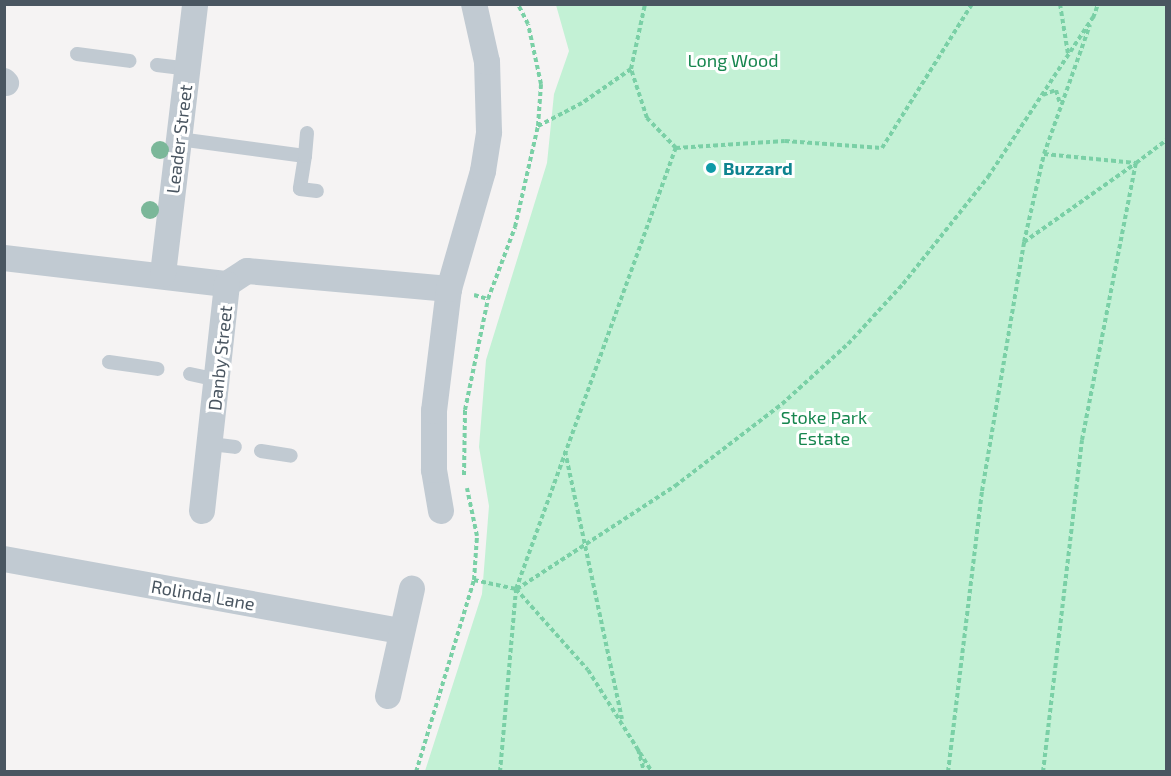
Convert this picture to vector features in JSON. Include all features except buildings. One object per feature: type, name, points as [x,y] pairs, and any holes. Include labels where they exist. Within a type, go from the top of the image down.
[{"type":"street","name":"Leader Street","points":[[163,274],[195,4]]},
{"type":"street","points":[[441,511],[434,470],[434,411],[449,289],[483,171],[489,132],[487,62],[474,4]]},
{"type":"street","name":"Danby Street","points":[[5,260],[163,274],[227,284],[218,380],[223,446],[202,511]]},
{"type":"street","points":[[227,284],[247,271],[449,289]]},
{"type":"street","name":"Rolinda Lane","points":[[4,559],[402,631]]},
{"type":"street","points":[[388,696],[412,589]]},
{"type":"lane","points":[[77,54],[130,61]]},
{"type":"lane","points":[[157,65],[188,69]]},
{"type":"lane","points":[[307,133],[300,189],[317,191]]},
{"type":"lane","points":[[179,139],[304,156]]},
{"type":"lane","points":[[109,362],[158,369]]},
{"type":"lane","points":[[190,374],[218,380]]},
{"type":"lane","points":[[261,451],[291,456]]},
{"type":"path","points":[[417,771],[474,580],[477,536],[464,475],[465,410],[488,298],[515,227],[538,126],[541,84],[528,24],[518,4]]},
{"type":"path","points":[[645,4],[631,69],[647,118],[676,148],[785,141],[882,148],[972,4]]},
{"type":"path","points":[[1060,4],[1068,55]]},
{"type":"path","points":[[948,771],[982,491],[1024,242],[1044,154],[1098,4]]},
{"type":"path","points":[[516,589],[684,479],[782,404],[848,344],[903,284],[988,177],[1093,16]]},
{"type":"path","points":[[538,126],[582,103],[631,69]]},
{"type":"path","points":[[1042,95],[1056,90],[1061,106]]},
{"type":"path","points":[[1024,242],[1167,140]]},
{"type":"path","points":[[500,771],[516,589],[676,148]]},
{"type":"path","points":[[1044,154],[1136,163]]},
{"type":"path","points":[[1043,771],[1082,440],[1136,163]]},
{"type":"path","points":[[565,451],[622,719]]},
{"type":"path","points":[[474,580],[516,589],[588,670],[622,719],[652,771]]},
{"type":"path","points":[[636,744],[644,771]]},
{"type":"green space","name":"Stoke Park Estate","points":[[556,5],[1166,5],[1166,771],[425,771],[482,594],[489,506],[479,447],[486,360],[547,163],[554,94],[569,51]]},
{"type":"place","name":"Buzzard","points":[[711,168]]},
{"type":"park label","name":"Long Wood","points":[[733,60]]}]
